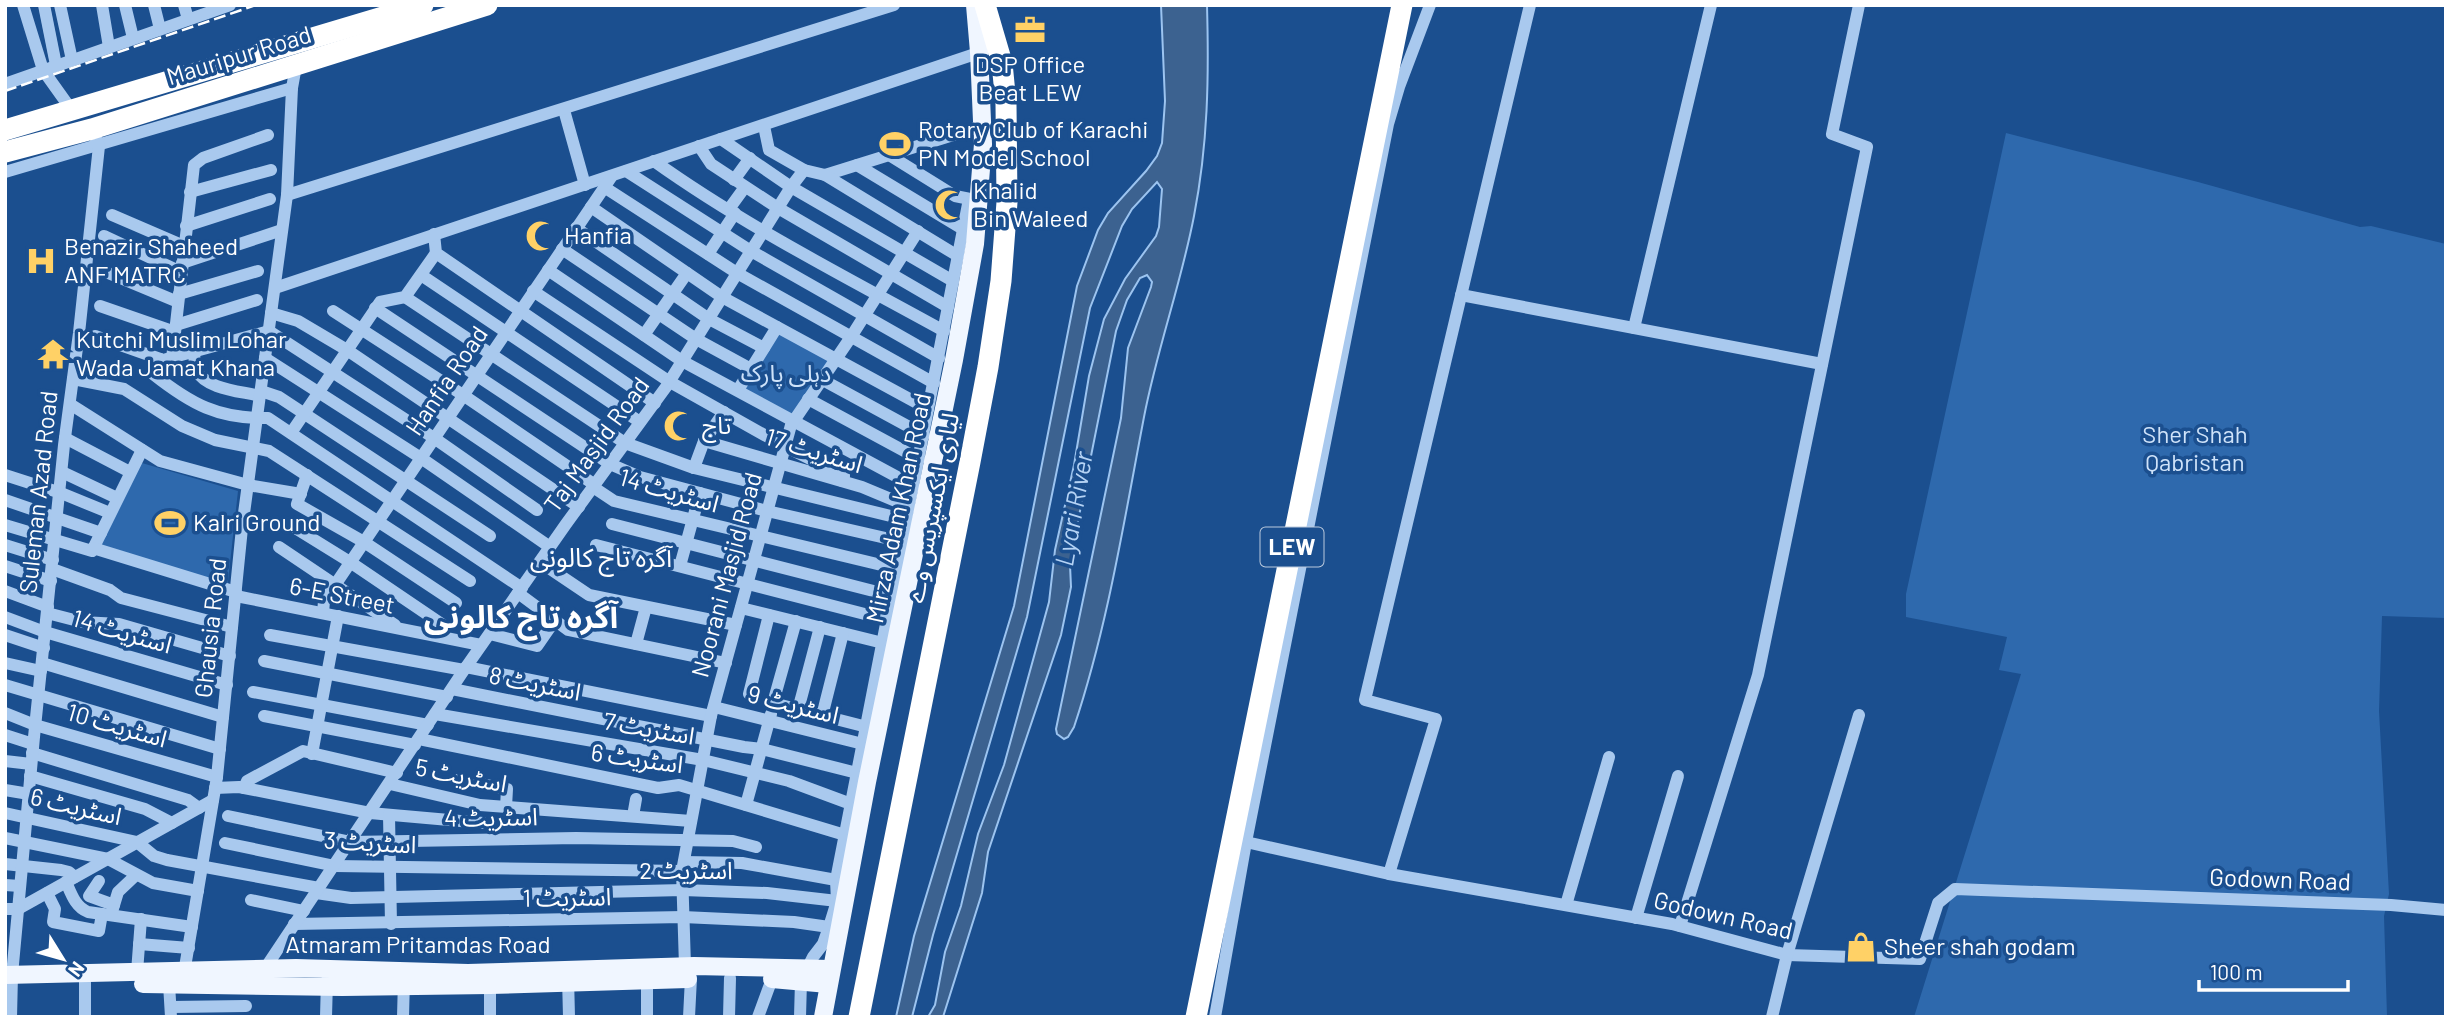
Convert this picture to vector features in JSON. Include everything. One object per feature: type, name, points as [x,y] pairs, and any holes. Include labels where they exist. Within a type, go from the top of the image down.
[{"type":"highway","name":"Mauripur Road","points":[[5,130],[73,112],[423,5]]},
{"type":"highway","name":"Mauripur Road","points":[[5,152],[96,138],[296,66],[487,5]]},
{"type":"highway","name":"لیاری ایکسپریس وے","points":[[859,1017],[970,462],[997,309],[1006,228],[1008,177],[1004,84],[988,49],[985,5]]},
{"type":"highway","name":"LEW","points":[[1196,1017],[1402,5]]},
{"type":"highway","name":"LEW","points":[[1389,78],[1415,5]]},
{"type":"main road","name":"Mirza Adam Khan Road","points":[[823,1017],[834,928],[842,901],[954,360],[975,244],[974,200],[988,49],[975,5]]},
{"type":"main road","name":"Atmaram Pritamdas Road","points":[[85,979],[137,972],[179,979]]},
{"type":"main road","name":"Atmaram Pritamdas Road","points":[[688,972],[730,978],[772,979],[804,975]]},
{"type":"main road","name":"Atmaram Pritamdas Road","points":[[9,981],[253,977],[491,979],[688,972],[830,977]]},
{"type":"street","points":[[23,5],[49,68],[73,112]]},
{"type":"street","points":[[44,5],[49,68]]},
{"type":"street","points":[[60,5],[72,60]]},
{"type":"street","points":[[102,5],[109,47]]},
{"type":"street","points":[[125,5],[133,38]]},
{"type":"street","points":[[155,5],[160,29]]},
{"type":"street","points":[[184,5],[188,19]]},
{"type":"street","points":[[5,83],[230,5]]},
{"type":"street","points":[[287,195],[894,5]]},
{"type":"street","points":[[1215,1017],[1246,842],[1388,124],[1430,5]]},
{"type":"street","points":[[1389,874],[1436,719],[1365,700],[1530,5]]},
{"type":"street","points":[[1634,328],[1712,5]]},
{"type":"street","points":[[1680,926],[1758,676],[1867,146],[1832,134],[1859,5]]},
{"type":"street","points":[[275,288],[988,49]]},
{"type":"street","name":"Ghausia Road","points":[[171,1012],[189,948],[215,788],[248,485],[287,195],[292,88],[296,66]]},
{"type":"street","points":[[5,172],[96,138],[292,88]]},
{"type":"street","points":[[564,110],[585,185]]},
{"type":"street","points":[[764,126],[769,150],[804,170],[825,176],[958,256]]},
{"type":"street","points":[[825,176],[982,126]]},
{"type":"street","points":[[268,135],[196,162],[190,192],[175,328],[166,359],[153,374],[181,397],[198,406],[268,418],[392,500],[520,590],[568,630],[726,663]]},
{"type":"street","name":"Suleman Azad Road","points":[[11,1017],[9,981],[12,909],[20,886],[96,138]]},
{"type":"street","points":[[721,139],[791,187],[953,281]]},
{"type":"street","points":[[699,146],[710,164],[778,208],[948,307]]},
{"type":"street","points":[[842,901],[836,880],[963,229],[974,200],[955,196],[889,155]]},
{"type":"street","points":[[708,254],[732,211],[750,158]]},
{"type":"street","points":[[654,161],[764,230],[944,331]]},
{"type":"street","points":[[857,165],[963,229]]},
{"type":"street","points":[[190,192],[271,170]]},
{"type":"street","name":"Taj Masjid Road","points":[[253,977],[304,911],[465,668],[670,382],[804,170]]},
{"type":"street","points":[[626,171],[751,251],[939,358]]},
{"type":"street","name":"Hanfia Road","points":[[323,613],[324,601],[335,584],[612,176]]},
{"type":"street","points":[[604,187],[737,273],[934,383]]},
{"type":"street","points":[[187,226],[270,199]]},
{"type":"street","points":[[591,207],[722,297],[928,410]]},
{"type":"street","points":[[112,215],[184,246]]},
{"type":"street","points":[[576,228],[709,319],[764,348]]},
{"type":"street","points":[[104,236],[182,268],[282,230]]},
{"type":"street","name":"Noorani Masjid Road","points":[[689,1017],[683,867],[712,711],[749,584],[784,446],[794,419],[918,231]]},
{"type":"street","points":[[291,433],[375,308],[380,302],[405,296],[421,275],[436,253],[434,234]]},
{"type":"street","points":[[562,249],[696,339],[751,369]]},
{"type":"street","points":[[436,253],[654,403]]},
{"type":"street","points":[[101,270],[179,298],[258,271]]},
{"type":"street","points":[[548,270],[682,361],[914,486]]},
{"type":"street","points":[[644,335],[687,273]]},
{"type":"street","points":[[421,275],[640,422]]},
{"type":"street","points":[[533,291],[670,382],[784,446],[844,476],[842,481]]},
{"type":"street","points":[[1461,295],[1822,364]]},
{"type":"street","points":[[405,296],[625,443],[694,468],[907,520]]},
{"type":"street","points":[[100,306],[175,328],[257,300]]},
{"type":"street","points":[[375,308],[610,464],[640,477],[766,511],[903,542]]},
{"type":"street","name":"اسٹریٹ 14","points":[[333,311],[463,395],[614,501],[898,569]]},
{"type":"street","points":[[271,313],[298,321],[347,350],[579,507]]},
{"type":"street","points":[[738,390],[777,327]]},
{"type":"street","points":[[95,336],[166,359],[269,331],[434,438],[537,510]]},
{"type":"street","points":[[194,353],[196,370],[208,382],[223,388],[279,397],[490,536]]},
{"type":"street","points":[[265,358],[421,458],[550,547]]},
{"type":"street","points":[[73,379],[124,389],[182,426],[215,440],[269,451],[470,581]]},
{"type":"street","points":[[821,379],[924,435]]},
{"type":"street","points":[[808,399],[919,459]]},
{"type":"street","points":[[69,404],[159,461],[248,485],[301,494]]},
{"type":"street","points":[[694,468],[704,441],[724,412]]},
{"type":"street","points":[[65,438],[130,472]]},
{"type":"street","name":"اسٹریٹ 17","points":[[704,441],[842,481],[910,506]]},
{"type":"street","points":[[93,548],[142,450]]},
{"type":"street","points":[[62,472],[117,498]]},
{"type":"street","points":[[307,475],[298,504],[363,542],[456,603]]},
{"type":"street","points":[[6,477],[61,493],[110,513]]},
{"type":"street","points":[[680,566],[700,493]]},
{"type":"street","points":[[5,500],[101,533]]},
{"type":"street","points":[[287,523],[443,625],[442,637]]},
{"type":"street","points":[[612,524],[893,596]]},
{"type":"street","name":"6-E Street","points":[[5,525],[92,551],[93,548],[236,594],[481,645]]},
{"type":"street","points":[[5,545],[52,570],[110,590],[121,598],[232,627]]},
{"type":"street","points":[[596,545],[888,620]]},
{"type":"street","points":[[279,547],[402,629]]},
{"type":"street","points":[[540,562],[589,595],[736,625]]},
{"type":"street","points":[[5,566],[52,570]]},
{"type":"street","points":[[5,592],[82,622],[120,624],[230,656]]},
{"type":"street","points":[[636,644],[646,607]]},
{"type":"street","points":[[741,608],[883,643]]},
{"type":"street","points":[[749,694],[769,615]]},
{"type":"street","points":[[244,788],[247,781],[303,751],[312,754],[338,616]]},
{"type":"street","name":"اسٹریٹ 14","points":[[5,617],[45,632],[227,685]]},
{"type":"street","points":[[490,634],[537,646],[555,620]]},
{"type":"street","points":[[746,804],[796,621]]},
{"type":"street","points":[[798,709],[820,628]]},
{"type":"street","points":[[822,716],[843,633]]},
{"type":"street","points":[[5,635],[44,648]]},
{"type":"street","name":"اسٹریٹ 9","points":[[270,635],[769,721],[863,744]]},
{"type":"street","name":"اسٹریٹ 8","points":[[264,661],[707,738],[857,773]]},
{"type":"street","points":[[5,663],[41,667],[223,717]]},
{"type":"street","points":[[5,685],[220,749]]},
{"type":"street","name":"اسٹریٹ 7","points":[[253,692],[703,760],[789,781],[851,804]]},
{"type":"street","points":[[773,703],[867,727]]},
{"type":"street","name":"اسٹریٹ 10","points":[[5,713],[215,788]]},
{"type":"street","points":[[1772,1017],[1787,955],[1859,715]]},
{"type":"street","name":"اسٹریٹ 6","points":[[264,716],[658,788],[679,785],[845,835]]},
{"type":"street","points":[[5,735],[32,759],[172,823]]},
{"type":"street","name":"اسٹریٹ 5","points":[[312,754],[480,806],[691,821]]},
{"type":"street","points":[[1566,905],[1609,757]]},
{"type":"street","points":[[5,761],[32,759],[188,800],[199,808]]},
{"type":"street","points":[[1636,918],[1678,776]]},
{"type":"street","points":[[458,780],[507,789],[506,807]]},
{"type":"street","points":[[12,909],[47,893],[199,808],[215,788],[244,788],[370,813],[483,823]]},
{"type":"street","points":[[5,789],[29,794]]},
{"type":"street","points":[[633,816],[636,799]]},
{"type":"street","name":"اسٹریٹ 6","points":[[5,813],[137,842],[154,856],[202,866]]},
{"type":"street","points":[[389,815],[391,924]]},
{"type":"street","name":"اسٹریٹ 4","points":[[228,816],[352,842],[576,838],[733,841],[756,846]]},
{"type":"street","points":[[5,838],[108,859],[153,883],[198,891]]},
{"type":"street","name":"Godown Road","points":[[1246,842],[1389,874],[1680,926],[1787,955],[1920,959],[1938,903],[1955,889],[2391,905],[2446,910]]},
{"type":"street","name":"اسٹریٹ 3","points":[[225,843],[335,866],[683,867],[742,863],[836,880]]},
{"type":"street","points":[[5,864],[69,872],[74,900],[83,910],[111,906]]},
{"type":"street","name":"اسٹریٹ 2","points":[[202,866],[351,898],[683,890],[767,893],[842,901]]},
{"type":"street","points":[[93,867],[111,906]]},
{"type":"street","points":[[47,893],[55,909],[53,922],[99,931],[111,906],[136,875]]},
{"type":"street","points":[[99,881],[89,896],[141,919],[192,927]]},
{"type":"street","points":[[5,885],[20,886]]},
{"type":"street","points":[[251,900],[304,911]]},
{"type":"street","name":"اسٹریٹ 1","points":[[294,924],[683,917],[794,922],[834,928]]},
{"type":"street","points":[[137,972],[141,919]]},
{"type":"street","points":[[800,1017],[804,975],[834,928]]},
{"type":"street","points":[[139,944],[189,948]]},
{"type":"street","points":[[647,975],[647,1017]]},
{"type":"street","points":[[568,976],[569,1017]]},
{"type":"street","points":[[171,1012],[246,1011],[253,977]]},
{"type":"street","points":[[326,1017],[327,978]]},
{"type":"street","points":[[729,1017],[730,978]]},
{"type":"street","points":[[85,979],[85,1017]]},
{"type":"street","points":[[403,1017],[404,979]]},
{"type":"street","points":[[490,1017],[491,979]]},
{"type":"street","points":[[758,1017],[772,979]]},
{"type":"green space","name":"Sher Shah Qabristan","points":[[2006,133],[2360,227],[2371,226],[2446,244],[2446,618],[2382,616],[2379,711],[2389,894],[2384,916],[2387,1017],[1914,1017],[2021,674],[1999,670],[2007,637],[1906,617],[1906,594]]},
{"type":"green space","name":"دہلی پارک","points":[[777,327],[835,359],[794,419],[738,389]]},
{"type":"green space","name":"Kalri Ground","points":[[135,461],[238,491],[227,590],[93,548]]},
{"type":"water","name":"Lyari River","points":[[1161,5],[1207,5],[1205,137],[1189,241],[1149,392],[1114,573],[1086,689],[1074,727],[1064,739],[1057,734],[1056,729],[1121,418],[1128,348],[1151,287],[1152,282],[1147,275],[1140,278],[1127,300],[1116,331],[1077,526],[1070,565],[1071,587],[1061,635],[988,852],[982,893],[943,1017],[928,1017],[935,1005],[945,952],[961,906],[978,834],[1004,765],[1049,602],[1055,550],[1074,465],[1089,376],[1104,319],[1125,279],[1156,236],[1162,189],[1157,182],[1132,209],[1122,226],[1090,308],[1027,617],[933,935],[912,1017],[896,1017],[914,936],[1014,606],[1077,286],[1098,230],[1108,213],[1146,171],[1157,156],[1162,143],[1165,101]]},
{"type":"railway","points":[[5,91],[256,5]]},
{"type":"place","name":"DSP Office Beat LEW","points":[[1030,30]]},
{"type":"place","name":"Rotary Club of Karachi PN Model School","points":[[895,144]]},
{"type":"place","name":"Khalid Bin Waleed","points":[[950,205]]},
{"type":"place","name":"Hanfia","points":[[541,236]]},
{"type":"place","name":"Benazir Shaheed ANF MATRC","points":[[41,261]]},
{"type":"place","name":"Kutchi Muslim Lohar Wada Jamat Khana","points":[[53,354]]},
{"type":"place","name":"تاج","points":[[679,426]]},
{"type":"place","name":"Kalri Ground","points":[[170,523]]},
{"type":"place","name":"Sheer shah godam","points":[[1861,947]]},
{"type":"district","name":"آگرہ تاج کالونی","points":[[601,558]]},
{"type":"district","name":"آگرہ تاج کالونی","points":[[521,617]]}]
